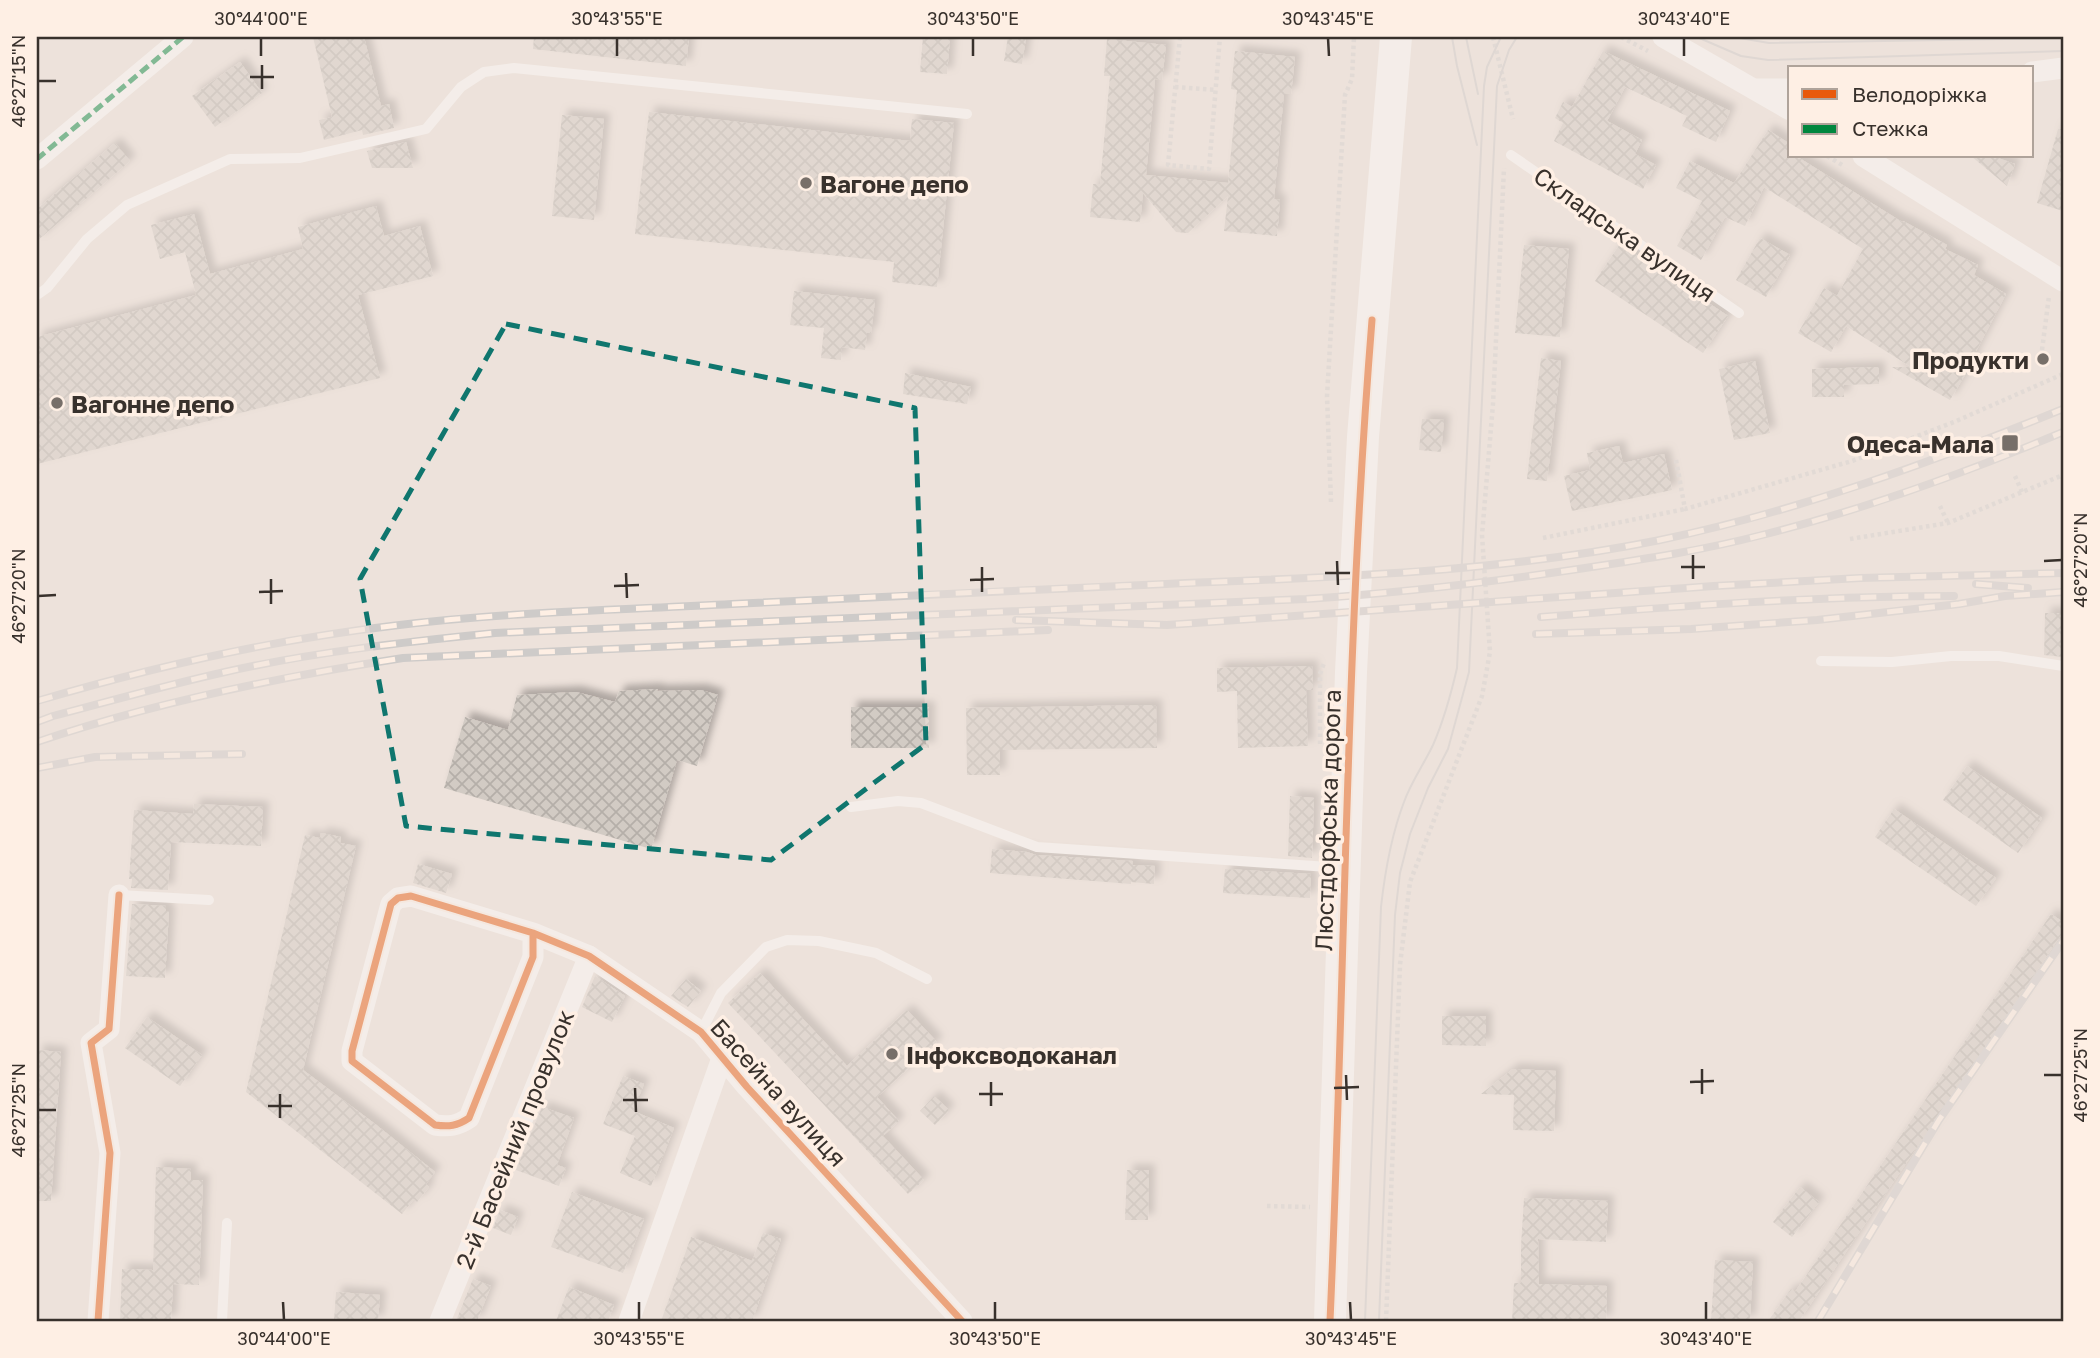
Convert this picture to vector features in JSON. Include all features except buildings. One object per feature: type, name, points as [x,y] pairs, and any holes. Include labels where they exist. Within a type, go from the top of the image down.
[{"type":"main road","name":"Люстдорфська дорога","points":[[1331,1321],[1351,672],[1363,437],[1396,37]]},
{"type":"street","points":[[37,159],[183,37]]},
{"type":"street","points":[[1663,37],[1788,109]]},
{"type":"street","points":[[2034,72],[2063,68]]},
{"type":"street","points":[[1757,89],[1788,89]]},
{"type":"street","points":[[1866,158],[2056,288]]},
{"type":"street","points":[[98,1321],[110,1153],[91,1043],[109,1029],[119,895]]},
{"type":"street","name":"Басейна вулиця","points":[[533,933],[533,957],[469,1118],[458,1125],[435,1125],[352,1061],[352,1051],[391,904],[398,898],[411,896],[533,933],[589,957],[701,1032],[962,1321]]},
{"type":"street","name":"2-й Басейний провулок","points":[[440,1321],[589,957]]},
{"type":"street","points":[[629,1321],[722,1058]]},
{"type":"lane","points":[[37,296],[47,288],[87,239],[127,205],[230,159],[300,158],[426,129],[461,87],[484,72],[514,68],[967,114]]},
{"type":"lane","name":"Складська вулиця","points":[[1511,155],[1739,313]]},
{"type":"lane","points":[[1821,661],[1892,662],[1951,656],[1999,656],[2063,666]]},
{"type":"lane","points":[[851,807],[898,801],[921,803],[1037,847],[1345,869]]},
{"type":"lane","points":[[119,895],[209,900]]},
{"type":"lane","points":[[701,1032],[722,993],[766,947],[787,940],[819,941],[877,953],[927,979]]},
{"type":"lane","points":[[222,1321],[227,1223]]},
{"type":"path","points":[[1180,37],[1168,165],[1209,169],[1220,37]]},
{"type":"path","points":[[1332,505],[1327,396],[1345,95],[1352,79],[1354,37]]},
{"type":"path","points":[[1493,37],[1513,119]]},
{"type":"path","points":[[1175,87],[1216,90]]},
{"type":"path","points":[[1386,1321],[1400,965],[1410,882],[1482,696],[1490,652],[1482,535],[1493,404],[1504,167],[1511,155]]},
{"type":"path","points":[[2042,351],[2056,288]]},
{"type":"path","points":[[1543,538],[1685,509],[1852,460],[1954,422],[2063,374]]},
{"type":"path","points":[[1676,460],[1685,509]]},
{"type":"path","points":[[1850,539],[1948,523],[2063,475]]},
{"type":"path","points":[[2015,476],[2022,492]]},
{"type":"path","points":[[1940,506],[1948,523]]},
{"type":"path","points":[[1267,1206],[1303,1206]]},
{"type":"highlighted area","points":[[506,324],[915,408],[926,744],[771,860],[406,826],[360,579]]},
{"type":"tram line","points":[[1452,37],[1477,145]]},
{"type":"tram line","points":[[1466,37],[1478,94]]},
{"type":"tram line","points":[[1365,1321],[1381,907],[1389,854],[1399,815],[1410,787],[1437,736],[1457,668],[1484,86],[1487,67],[1501,37]]},
{"type":"tram line","points":[[1379,1321],[1395,915],[1400,873],[1410,834],[1428,788],[1448,749],[1469,672],[1497,86],[1509,50],[1517,37]]},
{"type":"tram line","points":[[1697,37],[1741,56],[1768,60],[2063,51]]},
{"type":"tram line","points":[[1734,37],[1769,43],[2063,38]]},
{"type":"railway","points":[[37,701],[168,666],[257,647],[433,621],[561,612],[1352,576],[1537,560],[1660,540],[1763,515],[1915,466],[2063,409]]},
{"type":"railway","points":[[37,722],[160,688],[258,665],[359,648],[495,633],[1306,599],[1411,590],[1550,573],[1696,550],[1801,525],[1915,489],[2063,432]]},
{"type":"railway","points":[[1016,620],[1167,625],[1714,586],[1860,578],[2063,573]]},
{"type":"railway","points":[[1976,584],[2028,588]]},
{"type":"railway","points":[[1536,634],[1691,629],[1817,620],[1959,604],[2005,596],[2063,592]]},
{"type":"railway","points":[[1541,617],[1799,600],[1954,596]]},
{"type":"railway","points":[[37,742],[218,692],[403,658],[1048,630]]},
{"type":"railway","points":[[37,768],[95,757],[242,754]]},
{"type":"railway","points":[[1818,1321],[1939,1120],[2063,941]]},
{"type":"marked path","points":[[37,159],[183,37]]},
{"type":"cycle path","points":[[1330,1321],[1356,570],[1372,320]]},
{"type":"cycle path","points":[[98,1321],[110,1153],[91,1043],[109,1029],[119,895]]},
{"type":"cycle path","points":[[533,933],[533,957],[469,1118],[453,1125],[435,1125],[352,1061],[352,1051],[391,904],[398,898],[411,896],[533,933],[589,956],[701,1032],[747,1087],[962,1321]]},
{"type":"place","name":"Вагоне депо","points":[[806,183]]},
{"type":"place","name":"Продукти","points":[[2043,359]]},
{"type":"place","name":"Вагонне депо","points":[[57,403]]},
{"type":"place","name":"Одеса-Мала","points":[[2010,443]]},
{"type":"place","name":"Інфоксводоканал","points":[[892,1054]]}]
